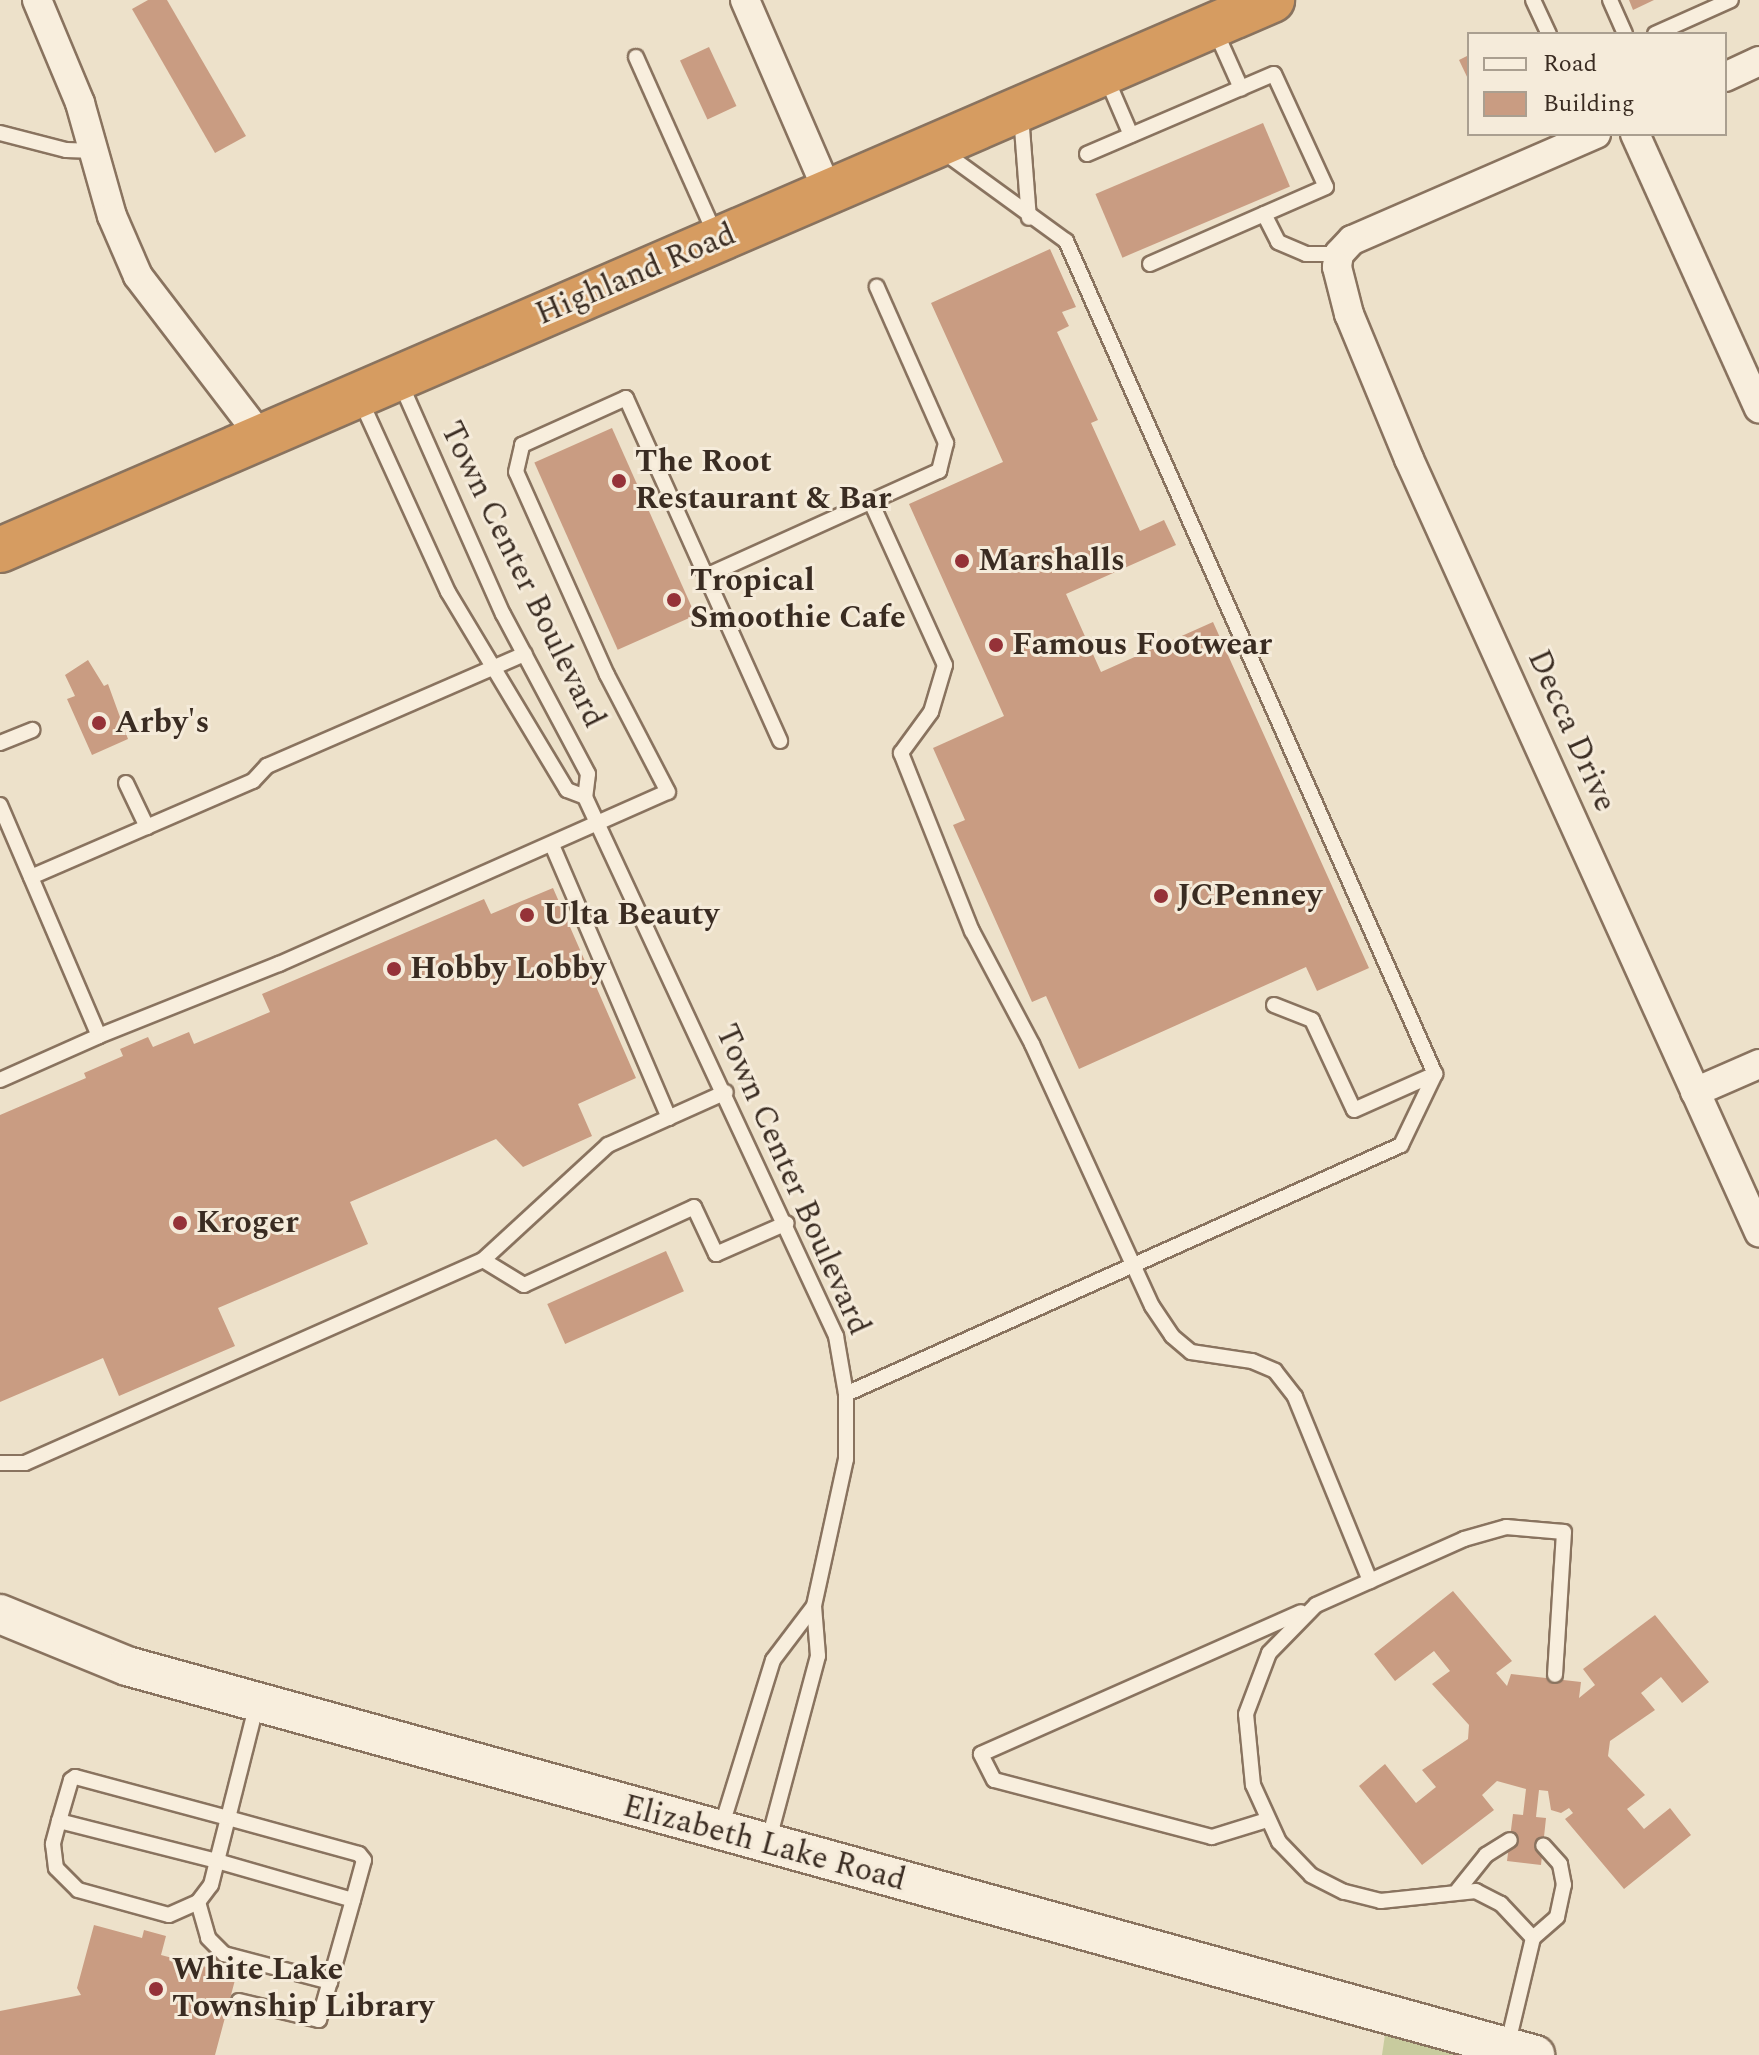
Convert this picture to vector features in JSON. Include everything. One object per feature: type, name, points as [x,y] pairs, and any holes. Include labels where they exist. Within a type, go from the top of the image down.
[{"type":"highway","name":"Highland Road","points":[[0,550],[1272,0]]},
{"type":"street","points":[[37,0],[96,151],[112,216],[138,276],[261,437]]},
{"type":"street","points":[[745,0],[828,192]]},
{"type":"street","points":[[1727,76],[1759,61]]},
{"type":"street","points":[[1339,254],[1352,240],[1591,136]]},
{"type":"street","points":[[1636,136],[1759,408]]},
{"type":"street","name":"Decca Drive","points":[[1339,254],[1337,267],[1349,314],[1403,444],[1759,1232]]},
{"type":"street","points":[[1695,1092],[1759,1064]]},
{"type":"street","name":"Elizabeth Lake Road","points":[[0,1614],[77,1649],[257,1703],[1521,2051]]},
{"type":"lane","points":[[1533,0],[1548,32]]},
{"type":"lane","points":[[1610,0],[1624,32]]},
{"type":"lane","points":[[1659,32],[1731,0]]},
{"type":"lane","points":[[1213,26],[1241,88]]},
{"type":"lane","points":[[636,57],[718,240]]},
{"type":"lane","points":[[1105,73],[1131,135]]},
{"type":"lane","points":[[1087,154],[1274,74],[1326,187],[1150,264]]},
{"type":"lane","points":[[1021,109],[1029,218]]},
{"type":"lane","points":[[0,133],[66,150],[96,151]]},
{"type":"lane","points":[[846,1394],[1401,1145],[1435,1074],[1066,241],[1052,226],[1029,218],[935,146]]},
{"type":"lane","points":[[1264,214],[1278,242],[1306,254],[1339,254]]},
{"type":"lane","points":[[706,576],[939,471],[946,443],[877,287]]},
{"type":"lane","name":"Town Center Boulevard","points":[[398,378],[525,654],[588,774],[585,797],[726,1092],[836,1336],[846,1394],[846,1459],[814,1606],[818,1656],[767,1845]]},
{"type":"lane","name":"Town Center Boulevard","points":[[358,395],[448,592],[567,790],[585,797]]},
{"type":"lane","points":[[0,1080],[552,845],[668,792],[607,675],[516,472],[522,445],[626,398],[780,741]]},
{"type":"lane","points":[[871,502],[945,665],[931,712],[901,753],[906,773],[972,931],[1032,1044],[1152,1306],[1191,1352],[1252,1361],[1275,1371],[1295,1397],[1370,1581]]},
{"type":"lane","points":[[31,877],[253,781],[267,766],[525,654]]},
{"type":"lane","points":[[0,743],[33,730]]},
{"type":"lane","points":[[126,783],[147,827]]},
{"type":"lane","points":[[0,805],[99,1036]]},
{"type":"lane","points":[[552,845],[669,1118]]},
{"type":"lane","points":[[1274,1005],[1312,1020],[1354,1110],[1435,1074]]},
{"type":"lane","points":[[0,1463],[25,1463],[483,1260],[608,1145],[726,1092]]},
{"type":"lane","points":[[483,1260],[524,1285],[694,1207],[716,1254],[787,1223]]},
{"type":"lane","points":[[1267,1820],[1212,1837],[994,1780],[981,1754],[1488,1531],[1525,1526],[1564,1532],[1555,1675]]},
{"type":"lane","points":[[1316,1605],[1269,1653],[1249,1702],[1248,1763],[1267,1820],[1294,1860],[1344,1892],[1394,1901],[1458,1890],[1491,1897],[1533,1938]]},
{"type":"lane","name":"Town Center Boulevard","points":[[720,1832],[773,1660],[814,1606]]},
{"type":"lane","points":[[239,2001],[319,2020],[364,1860],[359,1854],[228,1818],[75,1777],[59,1821],[53,1857],[69,1885],[169,1915],[198,1902],[211,1885],[228,1818],[257,1703]]},
{"type":"lane","points":[[59,1821],[353,1900]]},
{"type":"lane","points":[[1458,1890],[1491,1850],[1510,1840]]},
{"type":"lane","points":[[1521,2051],[1533,1938],[1557,1917],[1564,1885],[1560,1864],[1543,1845]]},
{"type":"lane","points":[[198,1902],[208,1938],[224,1954],[330,1982]]},
{"type":"green space","points":[[1386,2028],[1488,2055],[1382,2055]]},
{"type":"building","points":[[148,0],[167,0],[246,136],[215,153],[132,9]]},
{"type":"building","points":[[1629,0],[1654,0],[1633,10]]},
{"type":"building","points":[[709,47],[736,106],[707,119],[680,61]]},
{"type":"building","points":[[1467,56],[1467,77],[1459,60]]},
{"type":"building","points":[[1263,123],[1290,187],[1122,258],[1095,194]]},
{"type":"building","name":"JCPenney","points":[[1050,249],[1076,307],[1062,312],[1069,326],[1057,332],[1098,420],[1091,423],[1140,531],[1164,520],[1176,545],[1066,594],[1101,672],[1213,622],[1369,968],[1317,991],[1306,967],[1079,1069],[1046,996],[1032,1002],[953,825],[965,820],[933,748],[1004,716],[909,504],[1003,462],[931,303]]},
{"type":"building","points":[[612,428],[695,615],[618,650],[534,463]]},
{"type":"building","name":"Arby's","points":[[88,660],[104,686],[108,684],[128,739],[92,755],[67,699],[75,696],[65,675]]},
{"type":"building","points":[[553,888],[636,1078],[578,1104],[592,1136],[523,1167],[496,1139],[350,1202],[368,1244],[218,1308],[235,1346],[119,1396],[103,1358],[0,1402],[0,1115],[86,1078],[84,1073],[123,1056],[120,1049],[148,1037],[153,1047],[189,1032],[194,1044],[270,1012],[262,994],[484,899],[491,914]]},
{"type":"building","points":[[666,1251],[684,1291],[565,1344],[547,1304]]},
{"type":"building","points":[[1453,1591],[1512,1661],[1496,1673],[1507,1686],[1511,1674],[1581,1682],[1579,1698],[1595,1685],[1583,1669],[1655,1615],[1709,1682],[1682,1703],[1661,1677],[1641,1693],[1655,1710],[1610,1741],[1608,1756],[1645,1795],[1627,1809],[1644,1829],[1670,1808],[1691,1835],[1624,1889],[1565,1819],[1573,1813],[1569,1808],[1561,1813],[1551,1810],[1548,1791],[1539,1790],[1536,1817],[1546,1818],[1541,1865],[1507,1861],[1513,1814],[1523,1815],[1526,1789],[1497,1781],[1482,1795],[1494,1810],[1422,1865],[1359,1786],[1385,1764],[1416,1803],[1436,1787],[1422,1770],[1468,1739],[1469,1725],[1432,1684],[1450,1671],[1434,1651],[1395,1681],[1374,1654]]},
{"type":"building","name":"White Lake Township Library","points":[[94,1925],[142,1938],[144,1930],[166,1936],[161,1955],[225,1972],[227,1962],[239,1965],[215,2055],[0,2055],[0,2011],[81,1995],[77,1988]]},
{"type":"place","name":"The Root Restaurant & Bar","points":[[619,481]]},
{"type":"place","name":"Marshalls","points":[[962,561]]},
{"type":"place","name":"Tropical Smoothie Cafe","points":[[674,600]]},
{"type":"place","name":"Famous Footwear","points":[[996,645]]},
{"type":"place","name":"Arby's","points":[[99,723]]},
{"type":"place","name":"JCPenney","points":[[1161,896]]},
{"type":"place","name":"Ulta Beauty","points":[[527,915]]},
{"type":"place","name":"Hobby Lobby","points":[[394,969]]},
{"type":"place","name":"Kroger","points":[[180,1223]]},
{"type":"place","name":"White Lake Township Library","points":[[156,1989]]}]
